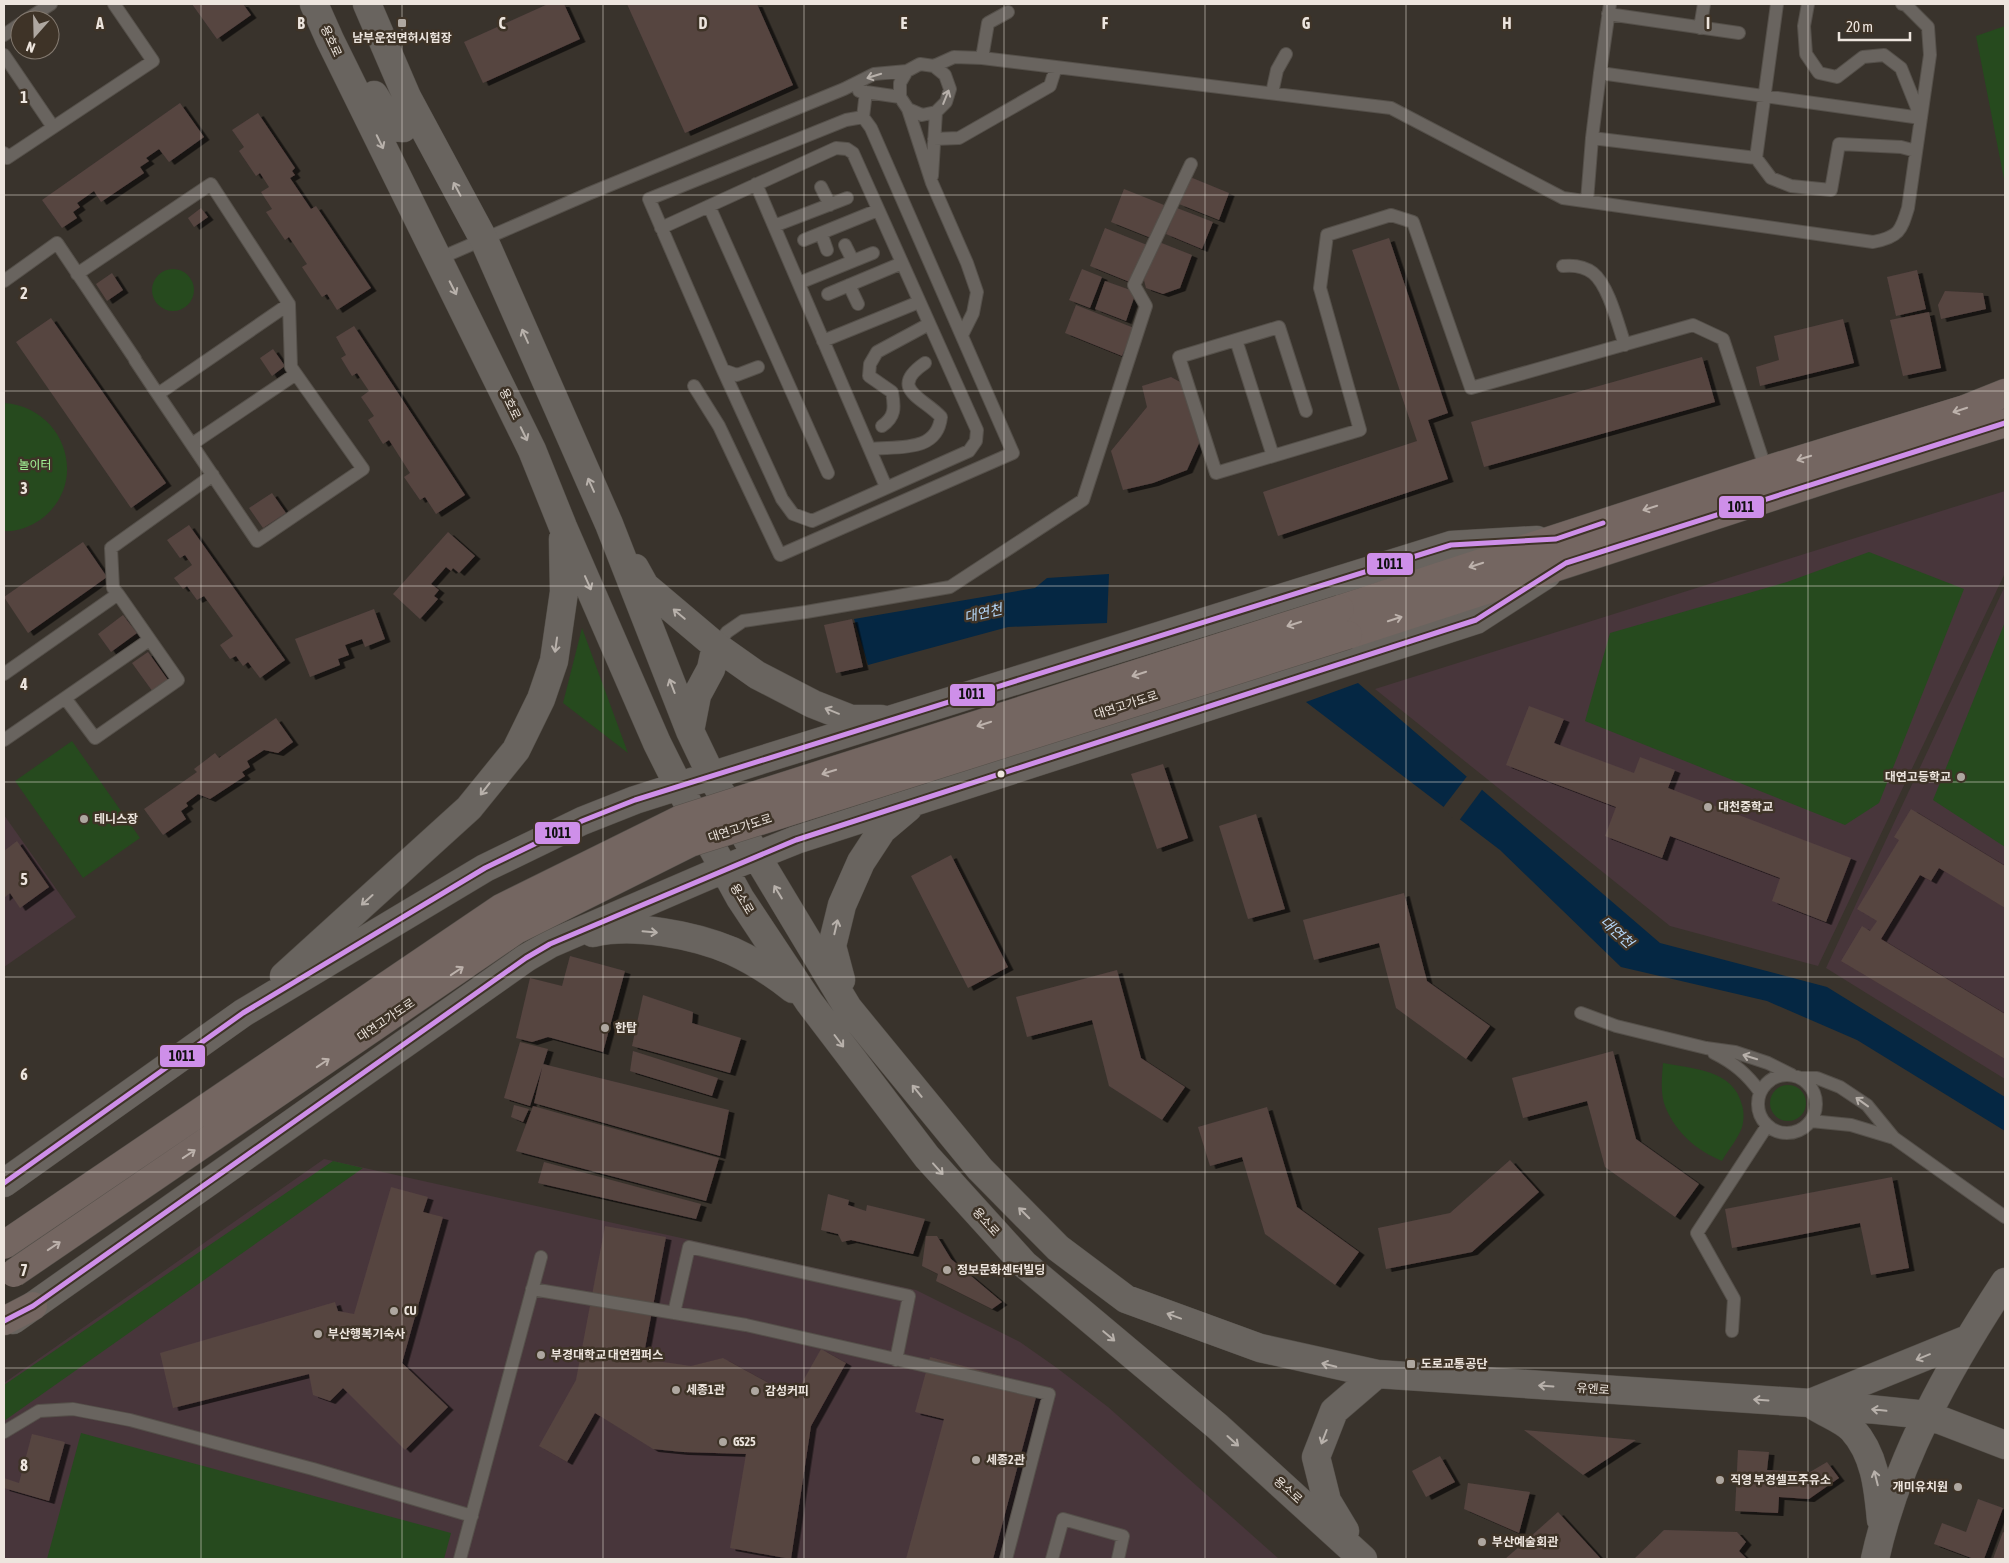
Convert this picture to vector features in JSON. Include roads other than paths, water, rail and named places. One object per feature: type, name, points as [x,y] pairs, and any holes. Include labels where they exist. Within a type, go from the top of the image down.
[{"type":"highway","points":[[1561,551],[1766,470],[1965,409],[2005,393]]},
{"type":"highway","points":[[1561,551],[2005,423]]},
{"type":"highway","name":"대연고가도로","points":[[9,1277],[516,930],[690,844],[1344,622],[1561,551]]},
{"type":"highway","name":"대연고가도로","points":[[4,1245],[501,908],[681,819],[1344,622]]},
{"type":"highway","points":[[4,1321],[33,1306]]},
{"type":"main road","name":"용호로","points":[[314,4],[532,450],[563,527],[657,743],[692,811]]},
{"type":"main road","points":[[367,4],[408,97],[484,240],[609,524],[690,731],[756,855],[848,1008]]},
{"type":"main road","points":[[330,40],[352,62],[394,127],[403,128],[408,121],[408,97]]},
{"type":"main road","points":[[609,524],[645,586],[716,646],[757,675],[821,707],[852,719],[897,719]]},
{"type":"main road","points":[[243,1013],[469,808],[516,750],[541,700],[554,662],[564,592],[563,527]]},
{"type":"main road","points":[[4,1183],[243,1013],[486,868],[582,821],[636,800],[679,788],[719,788],[761,760],[1451,545],[1561,551]]},
{"type":"main road","points":[[4,1326],[510,969],[550,944],[756,855],[919,799],[1476,620],[1561,551]]},
{"type":"main road","points":[[690,731],[697,695],[711,669],[716,646]]},
{"type":"main road","points":[[848,1008],[832,946],[842,905],[861,862],[882,830],[919,799]]},
{"type":"main road","name":"용소로","points":[[692,811],[740,898],[809,1002],[927,1157],[1024,1264],[1217,1426],[1361,1557]]},
{"type":"main road","points":[[550,944],[605,930],[649,932],[685,937],[731,951],[774,974],[809,1002]]},
{"type":"main road","name":"유엔로","points":[[848,1008],[980,1169],[1058,1248],[1126,1298],[1260,1348],[1333,1366],[1377,1374],[1810,1403],[1927,1416]]},
{"type":"main road","points":[[1875,1559],[1882,1526],[1895,1490],[1927,1416],[1968,1339],[2005,1282]]},
{"type":"main road","points":[[1810,1403],[1968,1339]]},
{"type":"main road","points":[[1361,1557],[1327,1501],[1316,1457],[1334,1410],[1377,1374]]},
{"type":"main road","points":[[1810,1403],[1852,1429],[1868,1453],[1877,1481],[1882,1526]]},
{"type":"main road","points":[[1927,1416],[2005,1445]]},
{"type":"lane","points":[[4,153],[7,158],[153,61],[114,4]]},
{"type":"lane","points":[[1700,28],[1704,4]]},
{"type":"lane","points":[[1777,4],[1756,158],[1771,178],[1791,186],[1831,190],[1839,144],[1900,147],[1916,151]]},
{"type":"lane","points":[[1808,4],[1804,26],[1806,54],[1819,73],[1838,77],[1864,57],[1884,55],[1901,68],[1921,118]]},
{"type":"lane","points":[[438,259],[588,194],[844,89],[874,74],[907,71],[920,64],[934,66],[954,58],[982,58],[1391,108],[1563,198],[1873,242],[1888,239],[1902,228],[1908,208],[1930,55],[1928,27],[1906,5],[1902,4]]},
{"type":"lane","points":[[1587,200],[1592,138],[1609,9],[1700,28],[1739,33]]},
{"type":"lane","points":[[982,58],[988,23],[1008,12]]},
{"type":"lane","points":[[1272,93],[1277,70],[1286,54]]},
{"type":"lane","points":[[4,56],[53,127]]},
{"type":"lane","points":[[908,109],[922,114],[936,112],[946,102],[950,89],[945,75],[934,66]]},
{"type":"lane","points":[[934,139],[959,138],[1050,86],[1056,67]]},
{"type":"lane","points":[[907,71],[900,83],[900,97],[908,109],[932,183],[967,263],[977,292],[973,313],[962,335]]},
{"type":"lane","points":[[1600,73],[1921,118]]},
{"type":"lane","points":[[844,89],[900,97]]},
{"type":"lane","points":[[694,386],[718,426],[780,555],[1013,453],[872,128],[863,117],[866,92]]},
{"type":"lane","points":[[932,183],[936,112]]},
{"type":"lane","points":[[661,228],[836,148],[847,149],[853,153],[977,430],[976,441],[969,451],[812,521],[793,514],[782,499],[723,370],[661,228],[650,199],[846,120],[863,117]]},
{"type":"lane","points":[[1592,138],[1756,158]]},
{"type":"lane","points":[[716,646],[727,632],[743,620],[806,612],[950,587],[1083,500],[1146,306],[1134,285],[1191,164]]},
{"type":"lane","points":[[4,281],[57,243],[77,274],[257,541],[362,470],[291,367],[289,304],[211,184],[77,274]]},
{"type":"lane","points":[[756,184],[886,487]]},
{"type":"lane","points":[[821,187],[830,205]]},
{"type":"lane","points":[[774,226],[847,198]]},
{"type":"lane","points":[[708,206],[828,473]]},
{"type":"lane","points":[[804,240],[878,210]]},
{"type":"lane","points":[[1306,411],[1279,327],[1179,358],[1216,473],[1360,430],[1320,288],[1327,235],[1391,215],[1413,222],[1471,388],[1693,325],[1723,339],[1766,470]]},
{"type":"lane","points":[[821,233],[827,250]]},
{"type":"lane","points":[[845,245],[853,261]]},
{"type":"lane","points":[[798,283],[873,253]]},
{"type":"lane","points":[[828,294],[902,263]]},
{"type":"lane","points":[[1563,266],[1577,265],[1593,273],[1605,289],[1625,344]]},
{"type":"lane","points":[[849,285],[858,304]]},
{"type":"lane","points":[[823,341],[919,302]]},
{"type":"lane","points":[[158,394],[289,304]]},
{"type":"lane","points":[[882,426],[890,420],[895,408],[892,392],[869,376],[870,364],[877,352],[929,324]]},
{"type":"lane","points":[[1236,340],[1273,456]]},
{"type":"lane","points":[[870,449],[918,444],[934,438],[940,426],[941,417],[931,406],[913,395],[908,384],[911,375],[925,363]]},
{"type":"lane","points":[[723,370],[737,374],[758,367]]},
{"type":"lane","points":[[192,444],[296,374]]},
{"type":"lane","points":[[65,698],[94,738],[178,680],[113,588],[111,548],[213,475]]},
{"type":"lane","points":[[4,674],[118,594]]},
{"type":"lane","points":[[4,740],[149,640]]},
{"type":"lane","points":[[1581,1013],[1616,1026],[1706,1048],[1735,1052],[1768,1063],[1796,1077],[1809,1084],[1814,1092],[1816,1102],[1816,1112],[1811,1121],[1804,1128],[1796,1132],[1776,1132],[1761,1119],[1758,1110],[1760,1092],[1765,1084],[1773,1078],[1782,1075],[1796,1077],[1817,1078],[1840,1087],[1867,1105],[1894,1138],[2005,1217]]},
{"type":"lane","points":[[1706,1048],[1732,1062],[1749,1077],[1760,1092]]},
{"type":"lane","points":[[1811,1121],[1851,1125],[1894,1138]]},
{"type":"lane","points":[[1732,1331],[1734,1299],[1697,1233],[1767,1126]]},
{"type":"lane","points":[[674,1313],[689,1247],[909,1296],[896,1360]]},
{"type":"lane","points":[[460,1559],[541,1258]]},
{"type":"lane","points":[[532,1289],[746,1325],[1050,1394],[1006,1559]]},
{"type":"lane","points":[[4,1432],[39,1411],[73,1409],[139,1422],[313,1469],[472,1516]]},
{"type":"lane","points":[[1052,1559],[1063,1519],[1123,1536],[1118,1559]]},
{"type":"water","name":"대연천","points":[[1109,574],[1107,623],[1008,627],[868,665],[854,619],[1035,588],[1047,578]]},
{"type":"water","name":"대연천","points":[[1358,683],[1660,943],[1827,987],[2005,1097],[2005,1131],[1857,1040],[1767,1001],[1621,967],[1500,850],[1306,702]]},
{"type":"place","name":"남부운전면허시험장","points":[[402,23]]},
{"type":"place","name":"대연고등학교","points":[[1961,777]]},
{"type":"place","name":"대천중학교","points":[[1708,807]]},
{"type":"place","name":"테니스장","points":[[84,819]]},
{"type":"place","name":"한탑","points":[[605,1028]]},
{"type":"place","name":"정보문화센터빌딩","points":[[947,1270]]},
{"type":"place","name":"CU","points":[[394,1311]]},
{"type":"place","name":"부산행복기숙사","points":[[318,1334]]},
{"type":"place","name":"부경대학교 대연캠퍼스","points":[[541,1355]]},
{"type":"place","name":"도로교통공단","points":[[1411,1364]]},
{"type":"place","name":"세종1관","points":[[676,1390]]},
{"type":"place","name":"감성커피","points":[[755,1391]]},
{"type":"place","name":"GS25","points":[[723,1442]]},
{"type":"place","name":"세종2관","points":[[976,1460]]},
{"type":"place","name":"직영 부경셀프주유소","points":[[1720,1480]]},
{"type":"place","name":"개미유치원","points":[[1958,1487]]},
{"type":"place","name":"부산예술회관","points":[[1482,1542]]},
{"type":"park label","name":"놀이터","points":[[35,465]]}]
